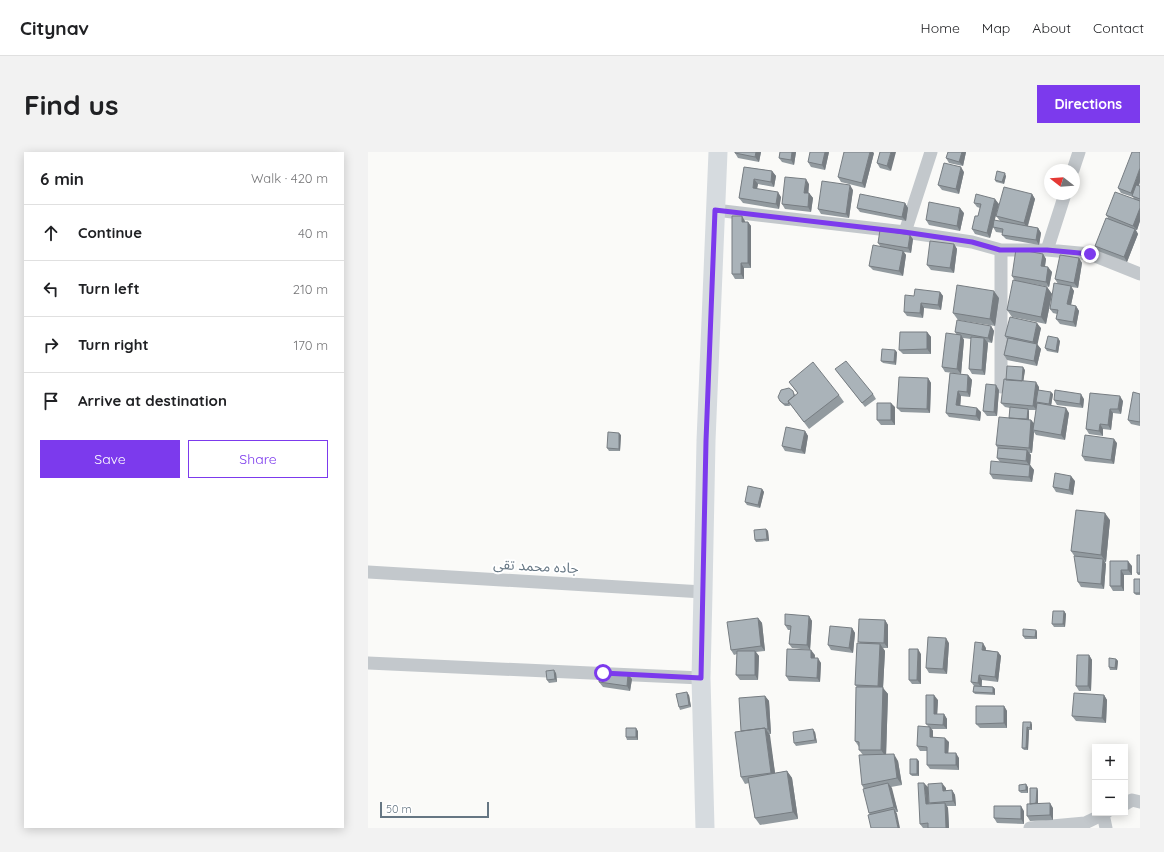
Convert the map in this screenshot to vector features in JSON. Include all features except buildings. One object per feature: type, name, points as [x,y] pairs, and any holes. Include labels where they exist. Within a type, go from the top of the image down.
[{"type":"street","points":[[705,828],[701,678],[706,441],[718,152]]},
{"type":"street","points":[[904,232],[931,152]]},
{"type":"street","points":[[1075,164],[1078,152]]},
{"type":"street","points":[[1047,250],[1063,200]]},
{"type":"street","points":[[715,210],[904,232],[972,242],[1000,250],[1047,250],[1090,254],[1140,274]]},
{"type":"street","points":[[1000,250],[1001,387]]},
{"type":"street","name":"جاده محمد تقی","points":[[368,572],[703,592]]},
{"type":"street","points":[[368,663],[701,678]]},
{"type":"street","points":[[1128,802],[1132,800],[1140,802]]},
{"type":"street","points":[[1030,828],[1085,823],[1101,816]]},
{"type":"street","points":[[1105,816],[1106,828]]},
{"type":"route","points":[[603,673],[701,678],[706,441],[715,210],[904,232],[972,242],[1000,250],[1047,250],[1090,254]]}]
